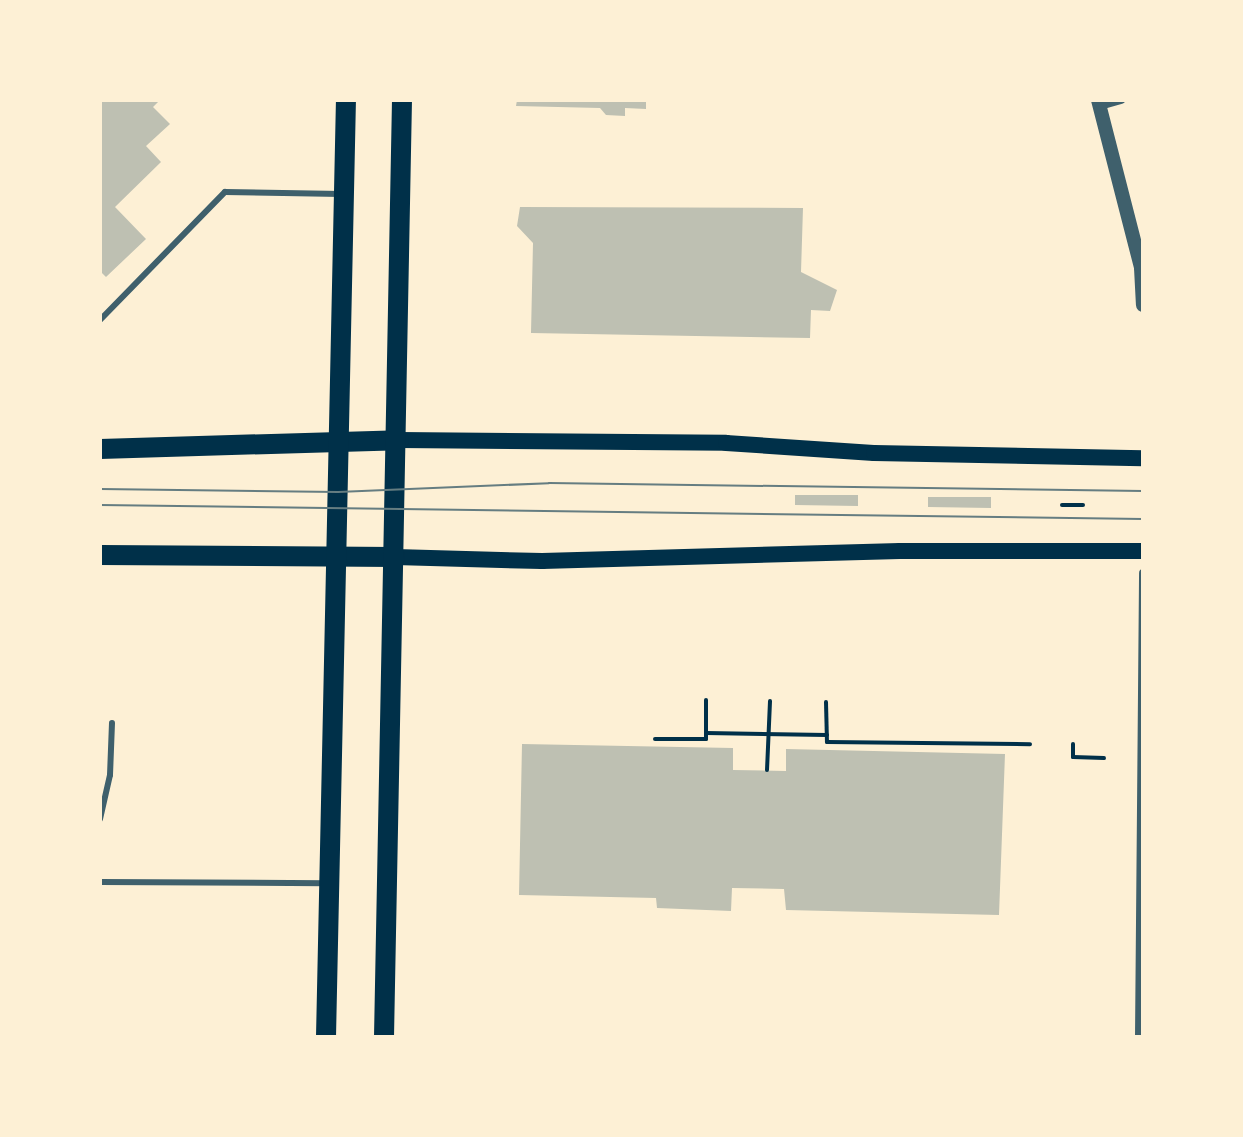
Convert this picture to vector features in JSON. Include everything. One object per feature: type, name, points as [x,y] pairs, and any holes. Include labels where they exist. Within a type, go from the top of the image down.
[{"type":"main road","points":[[326,1037],[346,100]]},
{"type":"main road","points":[[384,1037],[399,440],[402,100]]},
{"type":"main road","points":[[100,449],[399,440],[726,443],[874,453],[1143,458]]},
{"type":"main road","points":[[100,555],[542,561],[900,551],[1143,551]]},
{"type":"street","points":[[1121,100],[1099,103],[1141,268],[1143,305]]},
{"type":"street","points":[[1139,1037],[1143,573]]},
{"type":"lane","points":[[100,320],[225,192],[344,195]]},
{"type":"lane","points":[[100,819],[100,800],[110,775],[112,723]]},
{"type":"lane","points":[[100,882],[329,883]]},
{"type":"path","points":[[1062,505],[1083,505]]},
{"type":"path","points":[[655,739],[706,739],[706,700]]},
{"type":"path","points":[[767,770],[770,701]]},
{"type":"path","points":[[826,702],[827,742],[1030,744]]},
{"type":"path","points":[[706,733],[827,735]]},
{"type":"path","points":[[1073,744],[1073,757],[1104,758]]},
{"type":"building","points":[[100,100],[160,100],[153,107],[170,124],[146,146],[161,162],[115,207],[146,239],[106,277],[100,271]]},
{"type":"building","points":[[517,100],[646,100],[646,109],[625,108],[625,116],[606,115],[600,108],[516,106]]},
{"type":"building","points":[[520,207],[803,208],[801,272],[837,290],[830,311],[811,310],[810,338],[531,333],[533,243],[517,226]]},
{"type":"building","points":[[795,495],[858,495],[858,506],[795,505]]},
{"type":"building","points":[[928,497],[991,497],[991,508],[928,507]]},
{"type":"building","points":[[522,744],[733,748],[733,770],[786,771],[786,749],[1005,754],[999,915],[786,910],[784,889],[732,888],[731,911],[657,908],[656,898],[519,895]]},
{"type":"tram line","points":[[100,489],[338,492],[549,483],[1143,491]]},
{"type":"tram line","points":[[100,505],[1143,519]]}]
